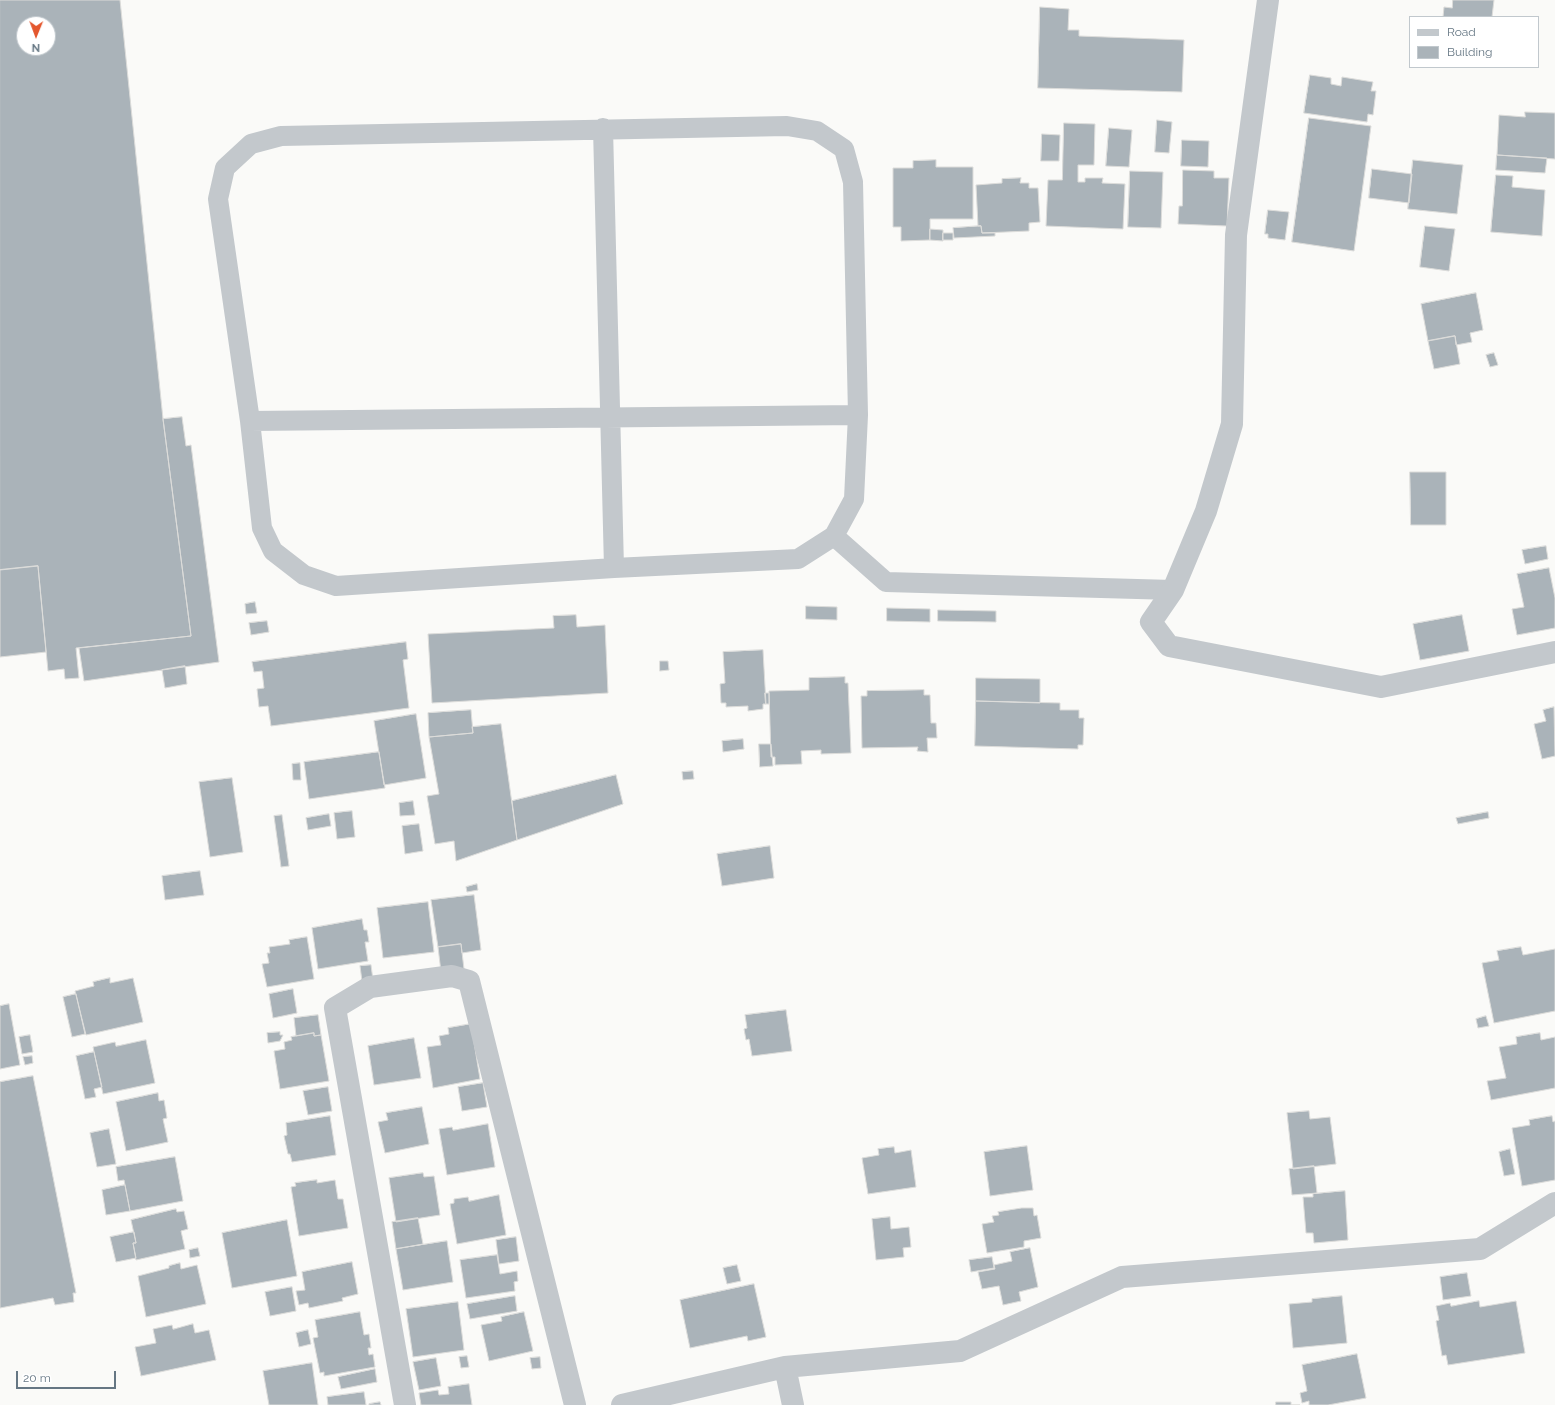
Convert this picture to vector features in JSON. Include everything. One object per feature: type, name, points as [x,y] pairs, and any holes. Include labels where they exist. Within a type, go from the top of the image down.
[{"type":"street","points":[[1268,0],[1236,235],[1232,424],[1206,511],[1173,590],[1151,622],[1169,646],[1381,687],[1555,652]]},
{"type":"street","points":[[405,1405],[335,1008],[370,987],[452,976],[469,981],[575,1405]]},
{"type":"street","points":[[622,1405],[785,1367],[960,1351],[1122,1277],[1480,1250],[1555,1203]]},
{"type":"street","points":[[785,1367],[793,1405]]},
{"type":"lane","points":[[787,126],[817,131],[844,149],[853,182],[858,415],[854,499],[834,536],[798,559],[614,568],[336,586],[304,575],[273,551],[262,528],[250,421],[218,199],[225,168],[251,144],[281,136],[603,128],[787,126]]},
{"type":"lane","points":[[603,128],[614,568]]},
{"type":"lane","points":[[250,421],[858,415]]},
{"type":"lane","points":[[834,536],[886,582],[1173,590]]},
{"type":"building","points":[[0,0],[120,0],[163,419],[191,636],[76,648],[79,678],[65,679],[64,669],[48,671],[38,566],[0,570]]},
{"type":"building","points":[[1453,0],[1494,0],[1492,16],[1443,16],[1444,7],[1452,8]]},
{"type":"building","points":[[1040,7],[1069,9],[1068,30],[1079,30],[1079,36],[1184,40],[1182,92],[1038,88]]},
{"type":"building","points":[[1310,75],[1331,78],[1331,84],[1341,86],[1342,77],[1373,82],[1371,91],[1376,91],[1373,115],[1368,114],[1367,122],[1304,113]]},
{"type":"building","points":[[1525,112],[1555,113],[1555,159],[1497,155],[1499,115],[1525,117]]},
{"type":"building","points":[[1309,118],[1371,126],[1354,251],[1292,242]]},
{"type":"building","points":[[1157,120],[1172,122],[1169,153],[1155,152]]},
{"type":"building","points":[[1064,123],[1095,124],[1094,165],[1078,165],[1078,182],[1085,182],[1085,178],[1103,178],[1102,183],[1125,184],[1123,229],[1046,226],[1048,180],[1062,180]]},
{"type":"building","points":[[1109,128],[1132,130],[1129,167],[1106,166]]},
{"type":"building","points":[[1042,134],[1060,135],[1059,161],[1041,161]]},
{"type":"building","points":[[1182,140],[1209,141],[1208,167],[1181,166]]},
{"type":"building","points":[[1497,155],[1547,158],[1545,173],[1496,170]]},
{"type":"building","points":[[936,160],[936,167],[973,167],[973,219],[930,219],[930,240],[901,241],[901,227],[893,227],[893,168],[913,168],[913,161]]},
{"type":"building","points":[[1413,160],[1463,165],[1457,214],[1408,209]]},
{"type":"building","points":[[1372,169],[1412,174],[1409,203],[1369,198]]},
{"type":"building","points":[[1183,170],[1214,171],[1214,178],[1229,178],[1227,226],[1178,224],[1179,206],[1182,206]]},
{"type":"building","points":[[1130,171],[1163,172],[1161,228],[1128,227]]},
{"type":"building","points":[[1496,175],[1513,176],[1512,187],[1545,190],[1542,236],[1491,232]]},
{"type":"building","points":[[1021,178],[1020,183],[1029,183],[1029,188],[1038,188],[1040,222],[1029,223],[1029,231],[982,233],[981,226],[978,226],[976,185],[1002,183],[1002,179]]},
{"type":"building","points":[[1268,210],[1289,212],[1285,240],[1268,238],[1268,234],[1265,234]]},
{"type":"building","points":[[981,226],[982,233],[995,233],[995,236],[954,238],[953,228]]},
{"type":"building","points":[[1425,226],[1455,229],[1449,271],[1420,267]]},
{"type":"building","points":[[930,229],[943,230],[943,241],[930,240]]},
{"type":"building","points":[[943,233],[953,233],[953,240],[943,240]]},
{"type":"building","points":[[1476,293],[1483,330],[1470,333],[1472,342],[1456,345],[1455,336],[1428,341],[1421,304]]},
{"type":"building","points":[[1455,336],[1460,364],[1434,369],[1428,341]]},
{"type":"building","points":[[1494,353],[1498,365],[1490,367],[1486,355]]},
{"type":"building","points":[[182,417],[186,446],[191,445],[219,662],[84,681],[79,648],[191,636],[163,419]]},
{"type":"building","points":[[1410,472],[1446,472],[1446,525],[1411,525]]},
{"type":"building","points":[[1546,546],[1548,559],[1525,564],[1522,550]]},
{"type":"building","points":[[38,566],[46,652],[0,657],[0,570]]},
{"type":"building","points":[[1549,568],[1555,598],[1555,628],[1517,635],[1512,609],[1524,607],[1517,574]]},
{"type":"building","points":[[255,602],[257,613],[246,614],[245,604]]},
{"type":"building","points":[[806,606],[837,607],[837,620],[806,619]]},
{"type":"building","points":[[887,608],[930,609],[930,622],[887,621]]},
{"type":"building","points":[[938,610],[996,611],[996,622],[938,621]]},
{"type":"building","points":[[576,615],[577,627],[605,625],[608,693],[432,703],[428,634],[554,628],[553,616]]},
{"type":"building","points":[[1462,615],[1469,651],[1420,660],[1413,624]]},
{"type":"building","points":[[267,621],[269,632],[251,635],[249,623]]},
{"type":"building","points":[[406,642],[408,659],[403,660],[409,708],[271,726],[268,706],[259,707],[257,689],[264,688],[262,671],[254,672],[252,662]]},
{"type":"building","points":[[763,650],[766,704],[763,704],[763,709],[748,711],[748,706],[726,707],[726,703],[721,703],[720,684],[725,683],[723,652]]},
{"type":"building","points":[[660,661],[668,661],[669,670],[660,671]]},
{"type":"building","points":[[185,666],[187,684],[165,688],[162,670]]},
{"type":"building","points":[[845,677],[845,683],[848,683],[851,753],[821,754],[821,750],[801,751],[802,764],[775,765],[775,757],[771,757],[769,691],[809,690],[809,678]]},
{"type":"building","points":[[976,678],[1040,679],[1040,703],[976,701]]},
{"type":"building","points":[[924,690],[924,695],[930,695],[931,723],[936,723],[937,738],[927,738],[928,752],[917,751],[918,747],[862,748],[861,696],[867,696],[867,691]]},
{"type":"building","points":[[765,693],[769,693],[769,704],[766,704]]},
{"type":"building","points":[[976,701],[1060,703],[1060,710],[1079,710],[1079,718],[1084,718],[1083,745],[1078,745],[1078,749],[975,746]]},
{"type":"building","points":[[1554,707],[1555,756],[1542,759],[1534,724],[1546,721],[1543,710]]},
{"type":"building","points":[[471,710],[473,733],[429,737],[428,713]]},
{"type":"building","points":[[416,714],[426,778],[384,785],[374,721]]},
{"type":"building","points":[[501,724],[517,840],[456,861],[454,841],[435,844],[427,796],[439,794],[429,737],[473,733],[472,727]]},
{"type":"building","points":[[743,739],[744,749],[723,752],[722,741]]},
{"type":"building","points":[[759,744],[771,744],[773,766],[760,767]]},
{"type":"building","points":[[379,752],[385,788],[309,799],[304,762]]},
{"type":"building","points":[[300,763],[301,780],[293,780],[292,764]]},
{"type":"building","points":[[693,771],[694,779],[683,780],[682,772]]},
{"type":"building","points":[[616,775],[623,804],[517,840],[512,801]]},
{"type":"building","points":[[232,778],[243,852],[210,857],[199,782]]},
{"type":"building","points":[[413,801],[415,815],[400,816],[399,803]]},
{"type":"building","points":[[352,811],[355,837],[337,839],[334,813]]},
{"type":"building","points":[[1488,812],[1489,818],[1458,824],[1456,818]]},
{"type":"building","points":[[329,814],[331,826],[308,830],[306,818]]},
{"type":"building","points":[[282,815],[289,866],[281,867],[274,816]]},
{"type":"building","points":[[419,824],[423,851],[405,854],[402,826]]},
{"type":"building","points":[[770,846],[774,878],[722,886],[717,854]]},
{"type":"building","points":[[200,871],[204,895],[165,900],[162,876]]},
{"type":"building","points":[[477,884],[478,890],[467,892],[466,887]]},
{"type":"building","points":[[474,895],[481,950],[462,953],[461,944],[438,947],[431,900]]},
{"type":"building","points":[[428,902],[434,952],[383,958],[377,908]]},
{"type":"building","points":[[362,919],[364,930],[367,930],[369,942],[365,942],[368,961],[318,969],[312,928]]},
{"type":"building","points":[[307,937],[314,979],[267,987],[262,964],[269,963],[267,953],[270,953],[269,947],[290,944],[289,940]]},
{"type":"building","points":[[461,944],[464,969],[441,972],[438,947]]},
{"type":"building","points":[[1521,947],[1523,955],[1555,949],[1555,1011],[1494,1023],[1482,963],[1499,960],[1497,951]]},
{"type":"building","points":[[371,965],[373,980],[362,981],[360,966]]},
{"type":"building","points":[[110,978],[110,983],[133,978],[143,1022],[86,1035],[75,991],[94,986],[93,982]]},
{"type":"building","points":[[293,989],[297,1013],[273,1018],[269,994]]},
{"type":"building","points":[[76,994],[85,1034],[72,1037],[63,997]]},
{"type":"building","points":[[9,1004],[20,1065],[0,1069],[0,1006]]},
{"type":"building","points":[[786,1010],[792,1051],[752,1056],[749,1039],[746,1040],[744,1029],[747,1028],[745,1015]]},
{"type":"building","points":[[318,1015],[321,1035],[314,1036],[314,1033],[296,1036],[294,1018]]},
{"type":"building","points":[[1486,1016],[1489,1026],[1478,1028],[1476,1019]]},
{"type":"building","points":[[471,1024],[480,1079],[433,1088],[427,1047],[441,1045],[439,1036],[449,1034],[448,1028]]},
{"type":"building","points":[[280,1032],[280,1035],[283,1035],[280,1041],[268,1043],[267,1033]]},
{"type":"building","points":[[314,1033],[314,1036],[321,1035],[329,1081],[280,1089],[274,1051],[285,1049],[284,1042],[292,1040],[291,1037]]},
{"type":"building","points":[[1540,1033],[1541,1040],[1555,1037],[1555,1088],[1491,1100],[1487,1081],[1506,1078],[1499,1047],[1517,1044],[1516,1037]]},
{"type":"building","points":[[30,1035],[33,1052],[22,1054],[19,1037]]},
{"type":"building","points":[[414,1038],[421,1078],[374,1085],[368,1046]]},
{"type":"building","points":[[146,1040],[155,1083],[103,1094],[93,1047],[115,1042],[116,1046]]},
{"type":"building","points":[[94,1052],[102,1087],[94,1089],[96,1097],[85,1099],[76,1056]]},
{"type":"building","points":[[32,1056],[33,1063],[25,1065],[23,1057]]},
{"type":"building","points":[[33,1076],[76,1293],[73,1293],[74,1302],[55,1305],[53,1298],[0,1308],[0,1082]]},
{"type":"building","points":[[483,1083],[487,1107],[462,1111],[458,1087]]},
{"type":"building","points":[[328,1087],[332,1111],[308,1115],[303,1091]]},
{"type":"building","points":[[158,1093],[159,1101],[164,1100],[167,1118],[163,1119],[168,1142],[126,1151],[116,1102]]},
{"type":"building","points":[[422,1107],[429,1144],[385,1153],[378,1122],[388,1120],[386,1113]]},
{"type":"building","points":[[1309,1111],[1310,1119],[1330,1117],[1336,1164],[1293,1169],[1287,1113]]},
{"type":"building","points":[[330,1116],[336,1155],[292,1162],[290,1154],[288,1154],[284,1136],[287,1135],[286,1123]]},
{"type":"building","points":[[1552,1116],[1553,1122],[1555,1121],[1555,1180],[1522,1186],[1512,1128],[1530,1125],[1529,1120]]},
{"type":"building","points":[[488,1124],[495,1167],[447,1175],[439,1129],[452,1127],[453,1130]]},
{"type":"building","points":[[109,1129],[116,1164],[97,1167],[90,1133]]},
{"type":"building","points":[[1027,1146],[1033,1190],[990,1196],[984,1152]]},
{"type":"building","points":[[894,1147],[895,1153],[911,1150],[916,1187],[868,1194],[862,1158],[879,1155],[878,1149]]},
{"type":"building","points":[[1510,1149],[1515,1174],[1504,1176],[1499,1152]]},
{"type":"building","points":[[175,1157],[183,1201],[130,1211],[124,1180],[118,1181],[116,1167]]},
{"type":"building","points":[[1314,1166],[1317,1193],[1292,1195],[1289,1169]]},
{"type":"building","points":[[423,1173],[424,1177],[434,1176],[440,1215],[396,1222],[389,1178]]},
{"type":"building","points":[[317,1180],[317,1183],[335,1180],[338,1199],[343,1199],[348,1228],[299,1236],[291,1187],[296,1186],[295,1183]]},
{"type":"building","points":[[125,1185],[130,1211],[106,1215],[102,1190]]},
{"type":"building","points":[[1345,1191],[1348,1240],[1314,1243],[1313,1233],[1306,1233],[1303,1197],[1313,1197],[1313,1194]]},
{"type":"building","points":[[499,1195],[506,1235],[457,1244],[450,1204],[454,1203],[454,1199],[468,1197],[469,1201]]},
{"type":"building","points":[[1022,1208],[1033,1208],[1034,1216],[1037,1215],[1041,1238],[1024,1241],[1024,1247],[987,1253],[982,1224],[994,1222],[992,1216],[999,1215],[998,1212]]},
{"type":"building","points":[[176,1209],[177,1212],[184,1211],[188,1229],[181,1231],[185,1249],[136,1260],[133,1243],[136,1243],[131,1220]]},
{"type":"building","points":[[890,1217],[891,1229],[909,1227],[911,1247],[903,1248],[904,1257],[876,1260],[872,1219]]},
{"type":"building","points":[[418,1218],[423,1244],[396,1249],[392,1222]]},
{"type":"building","points":[[287,1220],[297,1276],[232,1288],[222,1233]]},
{"type":"building","points":[[134,1232],[136,1243],[133,1243],[136,1258],[116,1262],[110,1237]]},
{"type":"building","points":[[516,1237],[519,1261],[499,1264],[496,1240]]},
{"type":"building","points":[[447,1241],[453,1282],[403,1290],[396,1249]]},
{"type":"building","points":[[198,1248],[200,1256],[190,1258],[189,1250]]},
{"type":"building","points":[[1030,1248],[1038,1287],[1019,1292],[1021,1301],[1003,1305],[999,1286],[982,1289],[978,1272],[995,1269],[994,1265],[1012,1261],[1010,1252]]},
{"type":"building","points":[[497,1255],[500,1274],[517,1271],[518,1281],[514,1282],[515,1291],[466,1298],[460,1260]]},
{"type":"building","points":[[992,1257],[994,1268],[971,1272],[969,1260]]},
{"type":"building","points":[[352,1262],[358,1294],[342,1298],[343,1301],[309,1308],[308,1303],[299,1305],[296,1291],[305,1290],[302,1272]]},
{"type":"building","points":[[180,1263],[181,1269],[197,1265],[206,1304],[146,1317],[138,1276],[169,1268],[169,1266]]},
{"type":"building","points":[[737,1265],[741,1281],[727,1284],[723,1268]]},
{"type":"building","points":[[1467,1273],[1471,1296],[1443,1300],[1440,1277]]},
{"type":"building","points":[[754,1284],[766,1337],[748,1341],[747,1336],[690,1348],[680,1300]]},
{"type":"building","points":[[292,1287],[296,1311],[270,1316],[265,1292]]},
{"type":"building","points":[[515,1296],[517,1311],[470,1319],[467,1304]]},
{"type":"building","points":[[1342,1296],[1347,1343],[1293,1348],[1289,1304],[1312,1302],[1312,1299]]},
{"type":"building","points":[[1479,1301],[1480,1307],[1516,1301],[1525,1353],[1448,1365],[1446,1355],[1442,1356],[1436,1321],[1439,1320],[1436,1306],[1450,1303],[1451,1306]]},
{"type":"building","points":[[458,1302],[464,1350],[413,1357],[406,1309]]},
{"type":"building","points":[[360,1312],[364,1335],[369,1334],[371,1348],[368,1348],[369,1355],[373,1354],[375,1367],[324,1376],[324,1372],[320,1373],[313,1338],[318,1337],[315,1320]]},
{"type":"building","points":[[524,1312],[533,1351],[489,1361],[481,1325],[502,1321],[501,1317]]},
{"type":"building","points":[[193,1324],[195,1333],[209,1330],[216,1360],[141,1376],[135,1347],[156,1343],[153,1329],[172,1325],[173,1329]]},
{"type":"building","points":[[308,1330],[311,1344],[299,1347],[296,1333]]},
{"type":"building","points":[[1357,1354],[1366,1398],[1328,1405],[1309,1405],[1309,1401],[1302,1403],[1300,1393],[1307,1391],[1302,1365]]},
{"type":"building","points":[[467,1356],[469,1367],[461,1368],[459,1357]]},
{"type":"building","points":[[540,1357],[541,1368],[532,1369],[530,1358]]},
{"type":"building","points":[[436,1358],[441,1386],[419,1390],[413,1362]]},
{"type":"building","points":[[312,1363],[318,1405],[269,1405],[263,1371]]},
{"type":"building","points":[[375,1369],[377,1382],[341,1389],[338,1377]]},
{"type":"building","points":[[469,1384],[472,1405],[421,1405],[419,1393],[438,1390],[439,1395],[449,1394],[448,1387]]},
{"type":"building","points":[[364,1392],[366,1405],[328,1405],[327,1397]]},
{"type":"building","points":[[380,1402],[381,1405],[369,1405],[369,1404]]},
{"type":"building","points":[[1276,1402],[1291,1402],[1291,1405],[1276,1405]]}]
